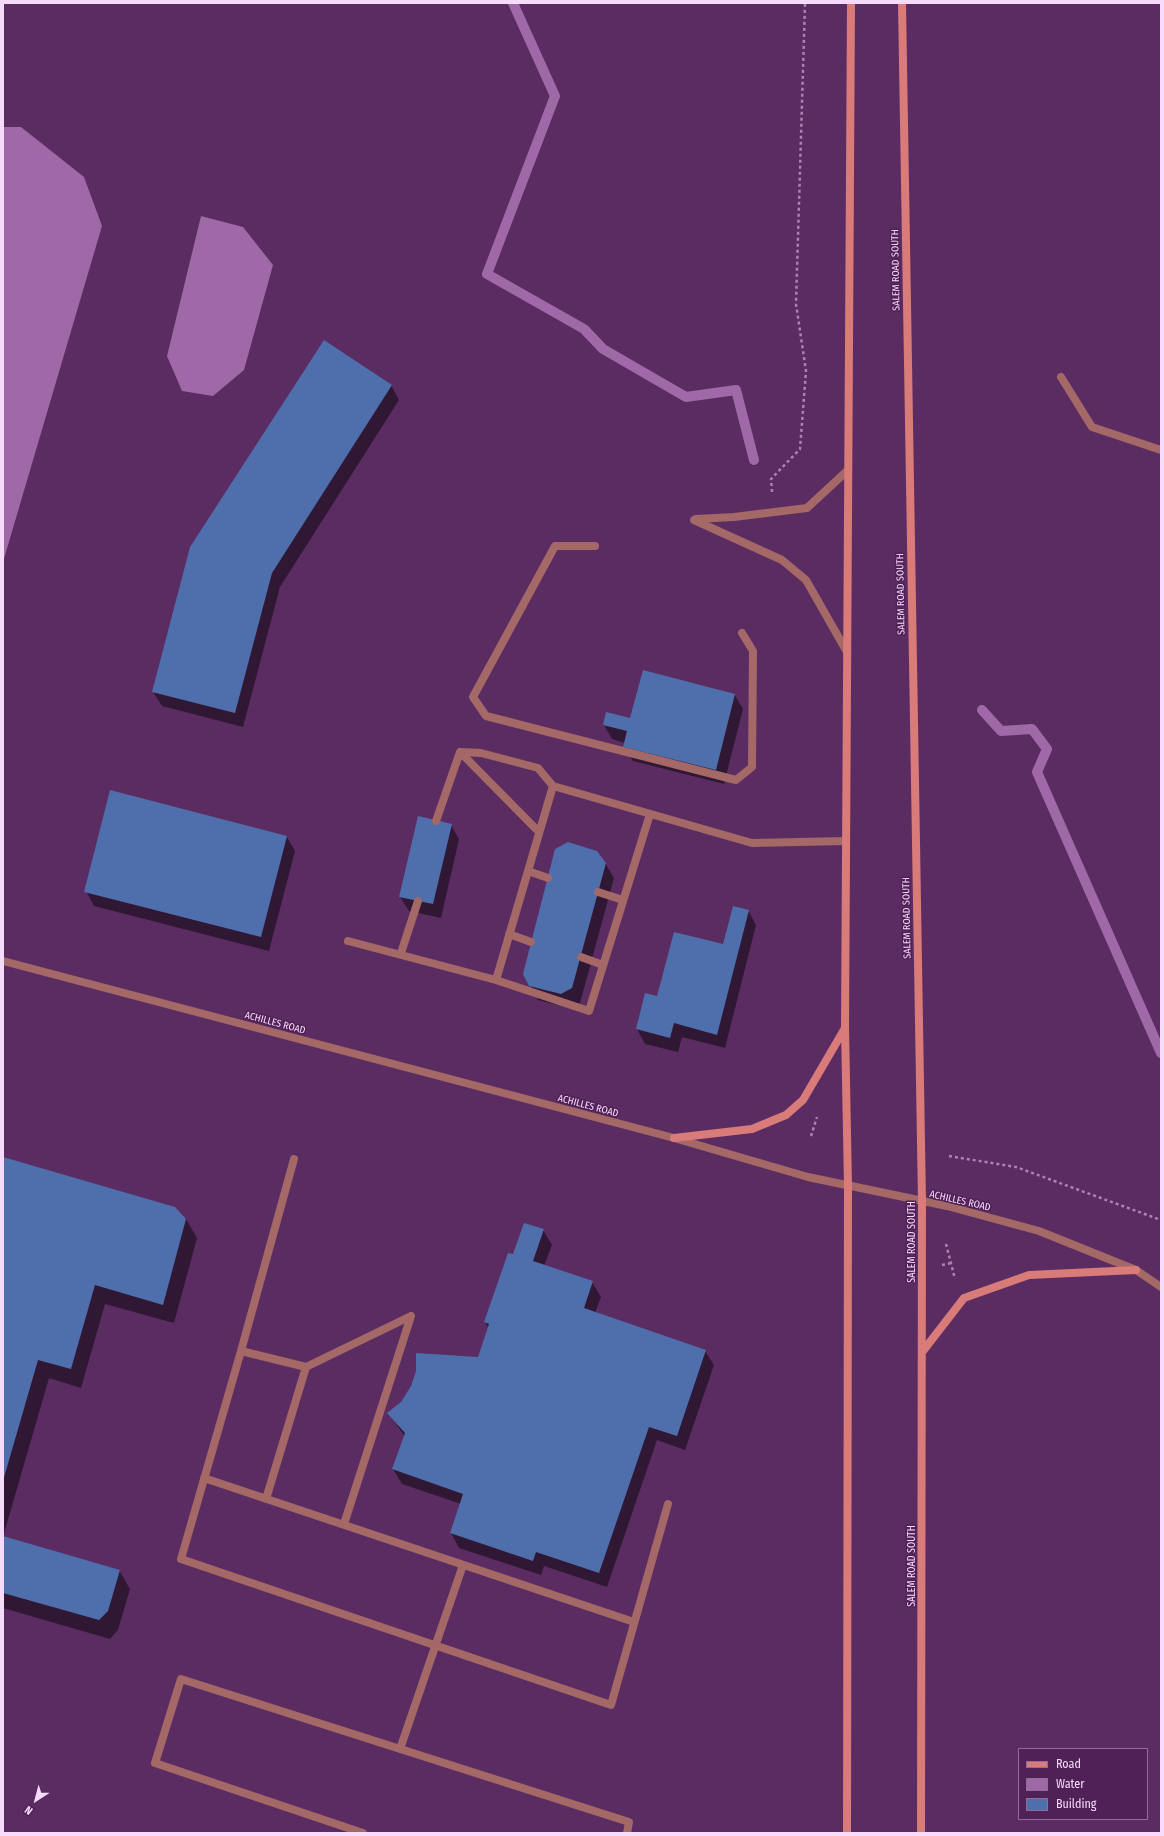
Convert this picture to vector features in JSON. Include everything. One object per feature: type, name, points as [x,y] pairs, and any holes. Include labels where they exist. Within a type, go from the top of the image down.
[{"type":"main road","points":[[847,1833],[848,1186],[845,1027],[851,3]]},
{"type":"main road","name":"SALEM ROAD SOUTH","points":[[902,3],[922,1202],[920,1833]]},
{"type":"main road","points":[[674,1138],[752,1129],[786,1115],[803,1100],[845,1027]]},
{"type":"main road","points":[[922,1351],[964,1298],[1029,1275],[1136,1270]]},
{"type":"street","points":[[1061,377],[1092,427],[1161,450]]},
{"type":"street","points":[[847,652],[806,580],[782,560],[694,520],[734,517],[807,508],[848,470]]},
{"type":"street","points":[[595,546],[555,546],[473,697],[486,716],[736,780],[752,767],[753,651],[742,633]]},
{"type":"street","points":[[460,752],[481,753],[538,768],[553,786],[752,843],[846,841]]},
{"type":"street","points":[[436,820],[460,752]]},
{"type":"street","points":[[460,752],[539,832]]},
{"type":"street","points":[[496,980],[553,786]]},
{"type":"street","points":[[348,940],[401,953],[496,980],[589,1011],[650,814]]},
{"type":"street","points":[[528,871],[548,878]]},
{"type":"street","points":[[598,892],[623,900]]},
{"type":"street","points":[[401,953],[418,901]]},
{"type":"street","points":[[509,934],[531,942]]},
{"type":"street","points":[[581,957],[603,965]]},
{"type":"street","name":"ACHILLES ROAD","points":[[3,961],[674,1138],[780,1169],[848,1186],[947,1206],[1039,1232],[1136,1270],[1161,1287]]},
{"type":"street","points":[[294,1159],[241,1351],[180,1559],[611,1705],[668,1504]]},
{"type":"street","points":[[241,1351],[306,1367],[411,1316],[344,1524]]},
{"type":"street","points":[[266,1499],[306,1367]]},
{"type":"street","points":[[204,1478],[634,1622]]},
{"type":"street","points":[[400,1749],[463,1565]]},
{"type":"street","points":[[363,1833],[155,1763],[181,1679],[629,1822],[627,1833]]},
{"type":"path","points":[[773,512],[771,479],[800,449],[806,371],[796,304],[806,3]]},
{"type":"path","points":[[811,1136],[818,1116]]},
{"type":"path","points":[[949,1156],[1016,1167],[1161,1220]]},
{"type":"path","points":[[946,1244],[956,1283]]},
{"type":"water","points":[[3,127],[21,127],[84,177],[102,226],[3,562]]},
{"type":"water","points":[[201,216],[243,227],[273,265],[244,370],[213,396],[182,391],[167,356]]},
{"type":"building","points":[[324,340],[392,385],[272,573],[235,713],[152,692],[190,547]]},
{"type":"building","points":[[643,670],[735,694],[716,770],[623,747],[627,731],[603,725],[606,712],[630,718]]},
{"type":"building","points":[[110,790],[287,836],[261,937],[84,892]]},
{"type":"building","points":[[418,816],[452,824],[433,904],[399,897]]},
{"type":"building","points":[[568,842],[597,851],[606,863],[572,988],[561,994],[529,986],[523,974],[555,849]]},
{"type":"building","points":[[733,906],[749,910],[717,1035],[674,1023],[670,1038],[636,1029],[645,993],[657,996],[674,932],[723,944]]},
{"type":"building","points":[[3,1157],[175,1207],[186,1219],[163,1305],[95,1285],[71,1369],[38,1360],[3,1481]]},
{"type":"building","points":[[524,1223],[544,1229],[533,1261],[593,1281],[584,1308],[706,1350],[677,1436],[649,1427],[599,1573],[536,1552],[533,1561],[450,1533],[463,1494],[392,1469],[405,1433],[387,1413],[401,1402],[411,1386],[416,1371],[416,1353],[478,1357],[489,1324],[484,1322],[508,1253],[513,1254]]},
{"type":"building","points":[[3,1536],[120,1570],[108,1611],[99,1620],[3,1593]]},
{"type":"waterway","points":[[513,3],[555,96],[487,274],[584,329],[603,349],[686,397],[736,390],[754,460]]},
{"type":"waterway","points":[[982,710],[1001,731],[1032,729],[1047,749],[1037,772],[1161,1053]]}]
